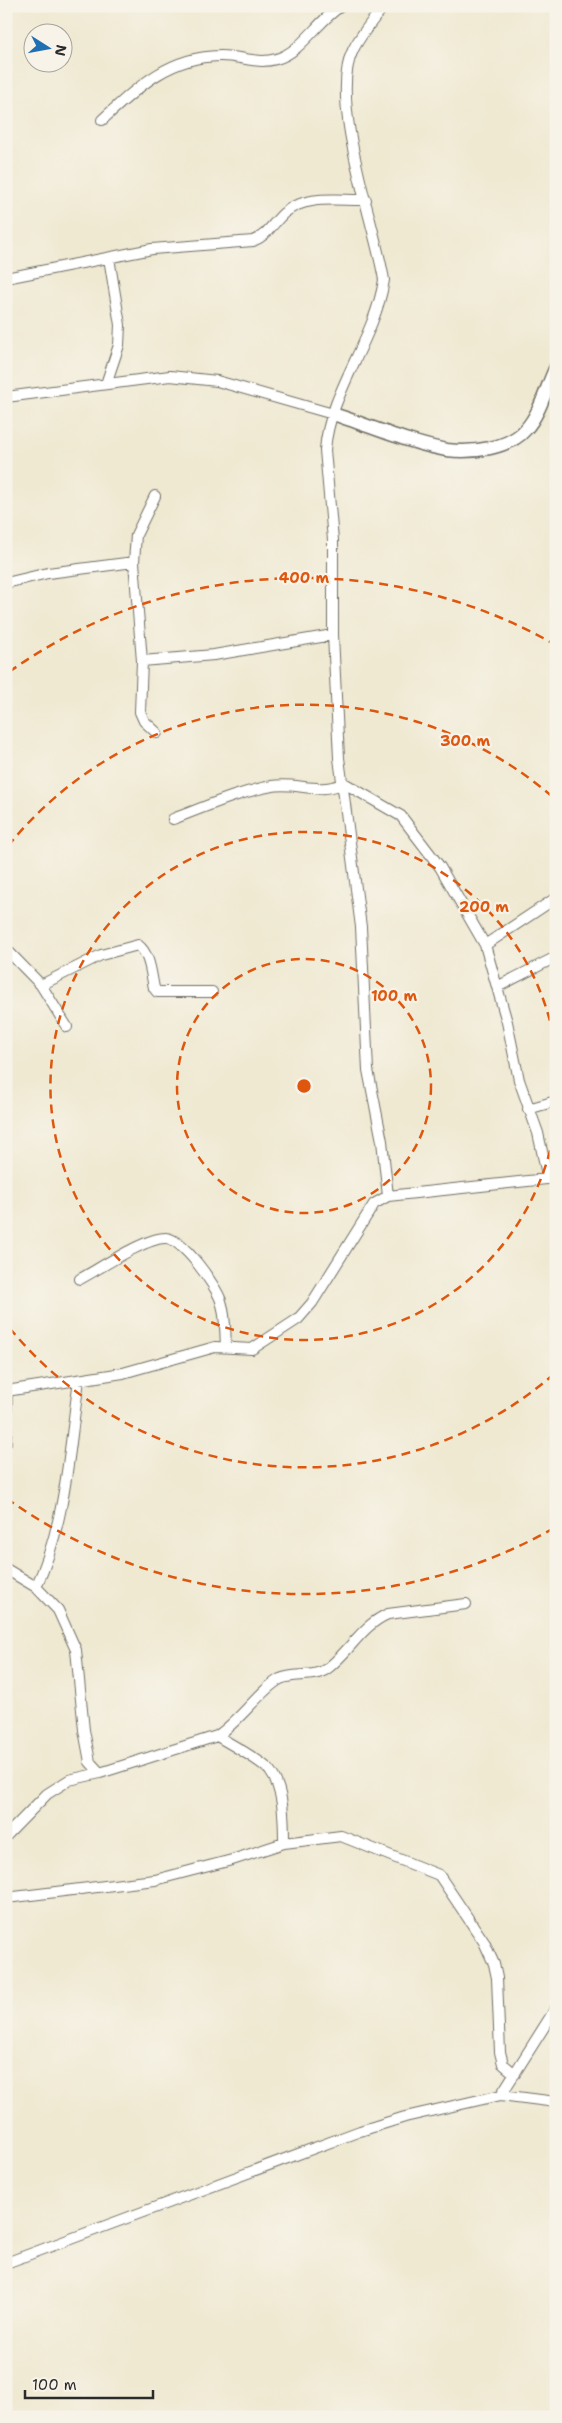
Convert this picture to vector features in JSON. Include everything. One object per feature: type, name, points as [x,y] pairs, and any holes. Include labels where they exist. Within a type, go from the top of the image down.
[{"type":"street","points":[[383,6],[353,50],[347,69],[345,88],[357,172],[366,200],[384,280],[382,296],[368,335],[333,414],[324,450],[333,540],[333,636],[339,758],[344,783],[352,866],[361,927],[367,1017],[366,1052],[382,1141],[388,1196]]},
{"type":"street","points":[[102,120],[143,82],[166,69],[195,58],[220,56],[260,62],[277,59],[291,50],[339,7]]},
{"type":"street","points":[[6,278],[152,249],[253,241],[261,238],[284,214],[304,201],[366,200]]},
{"type":"street","points":[[106,384],[119,345],[120,325],[109,258]]},
{"type":"street","points":[[6,396],[170,376],[217,381],[333,414],[447,450],[473,450],[496,447],[513,441],[526,430],[538,412],[556,367]]},
{"type":"street","points":[[155,496],[136,535],[134,562],[142,661],[140,712],[144,721],[157,733]]},
{"type":"street","points":[[6,583],[48,573],[134,562]]},
{"type":"street","points":[[142,661],[214,655],[333,636]]},
{"type":"street","points":[[173,819],[256,789],[292,785],[322,790],[333,789],[344,783]]},
{"type":"street","points":[[6,1444],[6,1391],[123,1373],[215,1347],[226,1346],[252,1349],[298,1318],[324,1285],[366,1214],[374,1204],[388,1196],[552,1178],[538,1133],[528,1109],[498,987],[485,945],[440,867],[401,816],[344,783]]},
{"type":"street","points":[[485,945],[556,898]]},
{"type":"street","points":[[41,985],[101,955],[130,945],[138,945],[144,949],[154,988],[157,992],[212,992]]},
{"type":"street","points":[[6,949],[41,985],[67,1027]]},
{"type":"street","points":[[498,987],[554,957]]},
{"type":"street","points":[[528,1109],[556,1102]]},
{"type":"street","points":[[80,1279],[153,1240],[173,1239],[182,1245],[218,1293],[224,1314],[226,1346]]},
{"type":"street","points":[[36,1587],[48,1563],[58,1529],[79,1380]]},
{"type":"street","points":[[6,1569],[36,1587],[58,1610],[76,1650],[85,1738],[90,1762],[100,1774]]},
{"type":"street","points":[[6,1836],[58,1786],[69,1780],[100,1774],[217,1736],[231,1727],[282,1678],[320,1673],[329,1667],[368,1625],[377,1618],[388,1614],[466,1604]]},
{"type":"street","points":[[217,1736],[269,1770],[279,1793],[284,1816],[284,1843]]},
{"type":"street","points":[[6,1898],[155,1880],[232,1860],[284,1843],[341,1836],[439,1875],[484,1942],[494,1964],[500,2052],[503,2064],[514,2074]]},
{"type":"street","points":[[501,2095],[556,2008]]},
{"type":"street","points":[[6,2262],[360,2131],[405,2117],[501,2095],[556,2102]]}]
